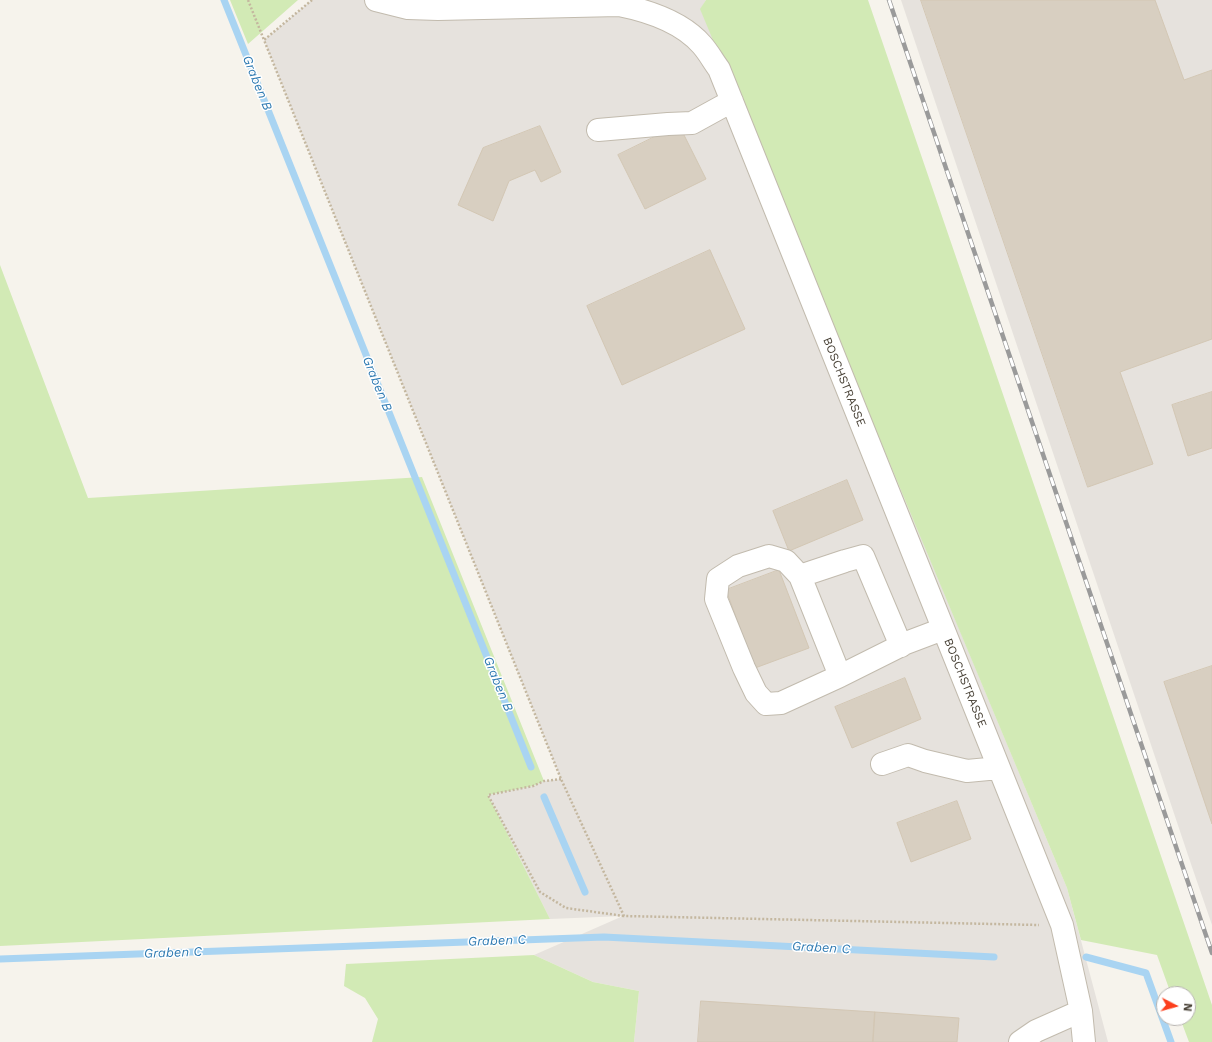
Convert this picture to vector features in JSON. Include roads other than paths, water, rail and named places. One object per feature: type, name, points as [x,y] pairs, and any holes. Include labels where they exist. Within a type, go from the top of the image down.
[{"type":"street","name":"BOSCHSTRASSE","points":[[376,0],[408,8],[438,9],[619,6],[642,10],[666,19],[683,29],[702,45],[719,69],[1062,925],[1081,1011],[1084,1042]]},
{"type":"street","points":[[598,130],[692,123],[732,101]]},
{"type":"street","points":[[840,676],[800,576],[786,561],[768,556],[738,566],[718,579],[716,598],[753,687],[756,693],[766,704],[781,702],[840,676],[901,646],[943,629]]},
{"type":"street","points":[[800,576],[863,556],[901,646]]},
{"type":"street","points":[[882,764],[908,755],[925,761],[968,771],[999,768]]},
{"type":"street","points":[[1020,1042],[1036,1031],[1081,1011]]},
{"type":"waterway","name":"Graben B","points":[[224,0],[531,767]]},
{"type":"waterway","name":"Graben B","points":[[544,797],[585,892]]},
{"type":"waterway","name":"Graben C","points":[[0,959],[604,937],[994,957]]},
{"type":"waterway","name":"Graben C","points":[[1086,957],[1146,973],[1171,1042]]},
{"type":"railway","points":[[889,0],[1212,953]]}]
